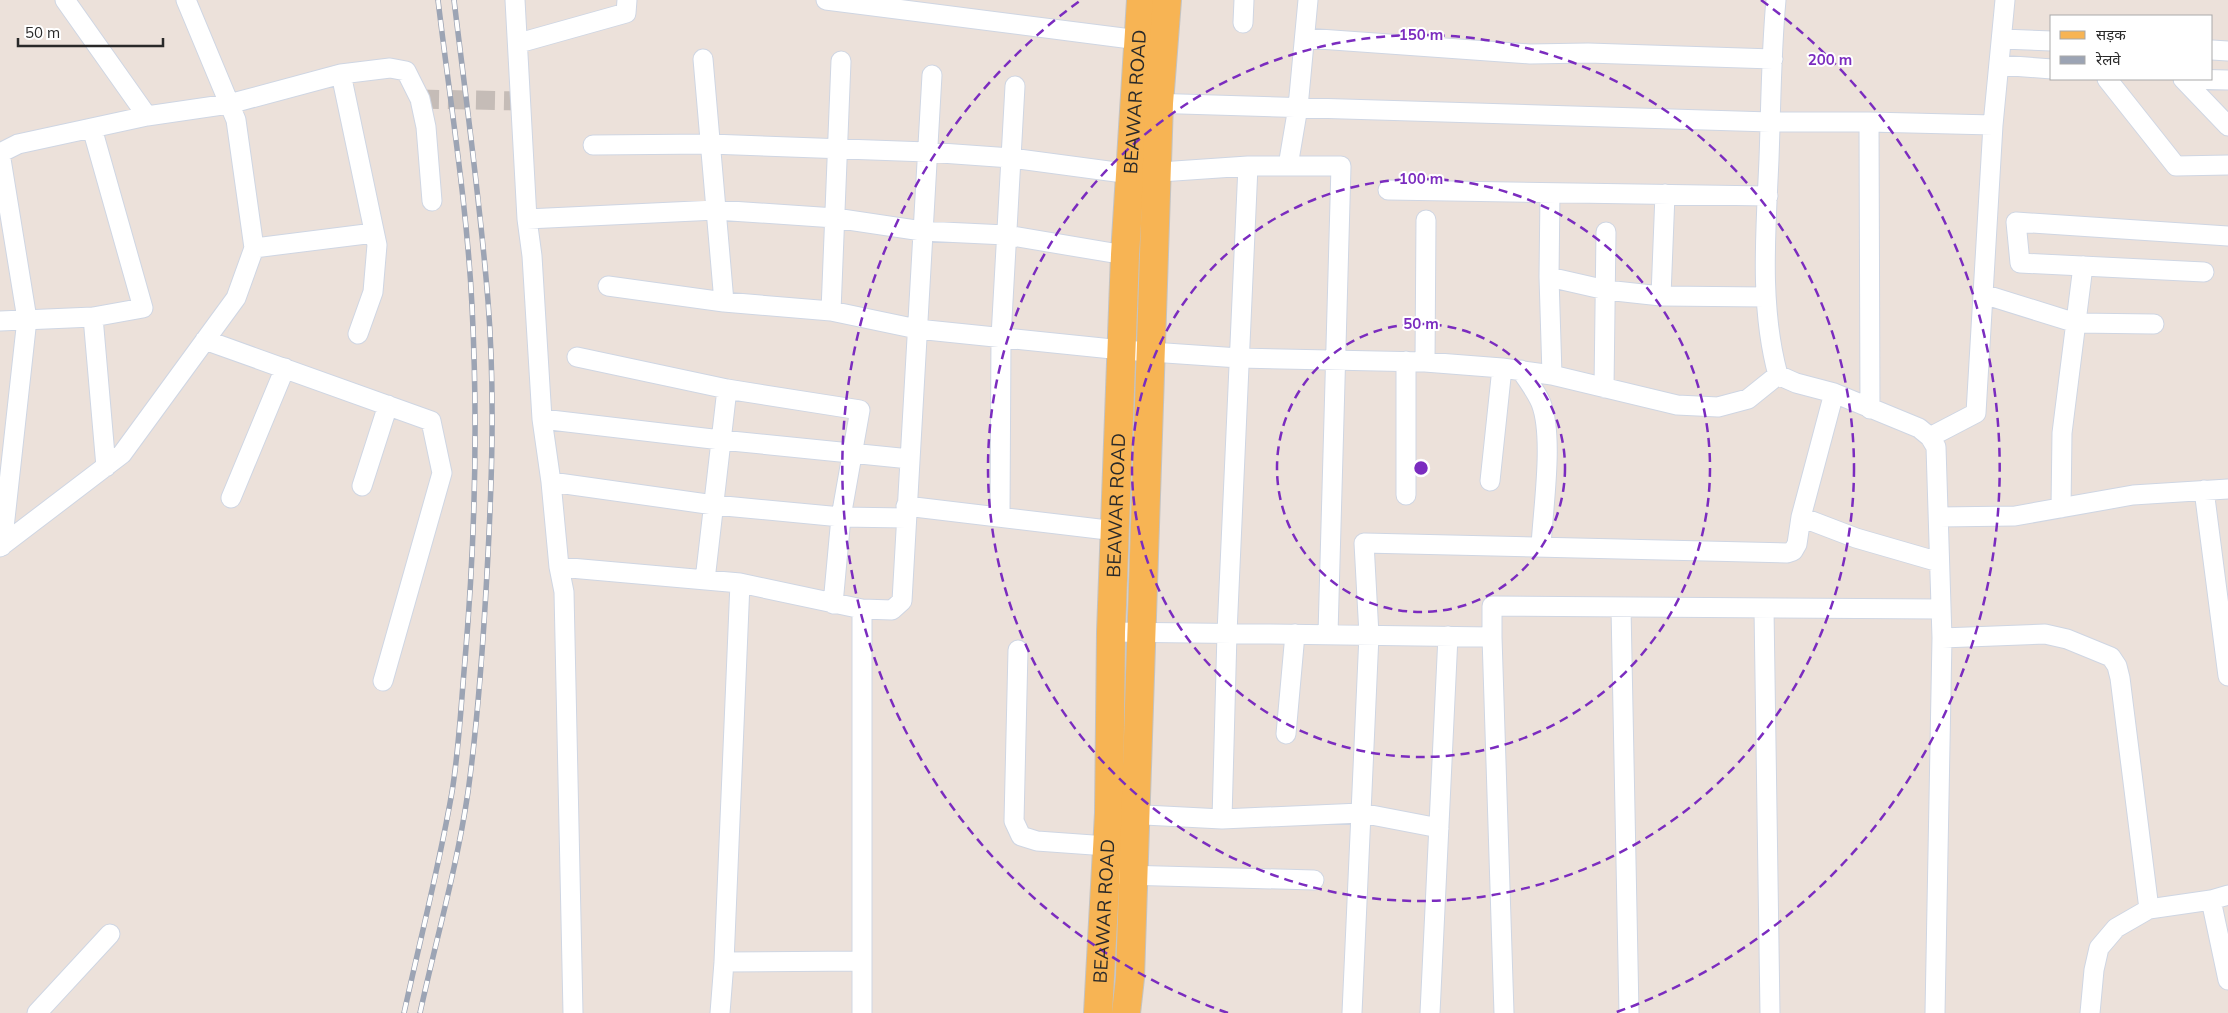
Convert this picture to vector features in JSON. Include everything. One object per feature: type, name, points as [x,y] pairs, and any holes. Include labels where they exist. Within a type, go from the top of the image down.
[{"type":"main road","name":"BEAWAR ROAD","points":[[1098,1013],[1107,846],[1122,814],[1142,632],[1151,351],[1144,173],[1146,103],[1139,40],[1141,0]]},
{"type":"main road","name":"BEAWAR ROAD","points":[[1146,103],[1167,0]]},
{"type":"main road","name":"BEAWAR ROAD","points":[[1126,1013],[1130,978],[1133,874],[1122,814],[1111,632],[1125,255],[1144,173]]},
{"type":"street","points":[[65,0],[147,116]]},
{"type":"street","points":[[1,546],[122,454],[236,298],[254,248],[236,120],[186,0]]},
{"type":"street","points":[[515,0],[519,43],[520,101],[527,219],[532,256],[542,419],[564,599],[573,1013]]},
{"type":"street","points":[[519,43],[626,13],[627,0]]},
{"type":"street","points":[[826,0],[917,6],[1139,40]]},
{"type":"street","points":[[1243,23],[1244,0]]},
{"type":"street","points":[[1288,166],[1298,107],[1308,0]]},
{"type":"street","points":[[1776,0],[1770,122],[1766,297],[1772,353],[1778,374]]},
{"type":"street","points":[[1930,436],[1976,413],[1993,125],[2005,0]]},
{"type":"street","points":[[1305,38],[1530,54],[1588,53],[1773,59]]},
{"type":"street","points":[[2002,39],[2050,41]]},
{"type":"street","points":[[2213,50],[2228,51]]},
{"type":"street","points":[[704,59],[724,302]]},
{"type":"street","points":[[831,311],[841,62]]},
{"type":"street","points":[[1999,65],[2050,69]]},
{"type":"street","points":[[1,546],[27,319],[0,153],[18,144],[147,116],[229,104],[342,74],[390,68],[406,71],[420,99],[426,127],[432,201]]},
{"type":"street","points":[[342,74],[377,245],[373,292],[358,334]]},
{"type":"street","points":[[559,567],[740,583],[862,609],[892,610],[902,601],[932,75]]},
{"type":"street","points":[[2108,80],[2176,166],[2228,165]]},
{"type":"street","points":[[2185,80],[2228,126]]},
{"type":"street","points":[[2213,80],[2228,80]]},
{"type":"street","points":[[1000,516],[1001,337],[1015,86]]},
{"type":"street","points":[[1146,103],[1770,122],[1993,125]]},
{"type":"street","points":[[1869,122],[1870,409]]},
{"type":"street","points":[[0,321],[93,317],[143,308],[92,128]]},
{"type":"street","points":[[593,145],[710,144],[928,152],[1011,158],[1144,173],[1248,166],[1341,166],[1328,634]]},
{"type":"street","points":[[1222,819],[1227,633],[1248,166]]},
{"type":"street","points":[[1388,190],[1768,196]]},
{"type":"street","points":[[1490,480],[1530,371],[1549,277],[1550,193]]},
{"type":"street","points":[[1661,296],[1665,194]]},
{"type":"street","points":[[527,219],[716,210],[835,218],[922,231],[1006,235],[1125,255]]},
{"type":"street","points":[[1425,362],[1426,220]]},
{"type":"street","points":[[2204,272],[2020,263],[2016,222],[2228,236]]},
{"type":"street","points":[[1604,388],[1606,232]]},
{"type":"street","points":[[254,248],[374,233]]},
{"type":"street","points":[[2061,508],[2062,433],[2083,266]]},
{"type":"street","points":[[1549,277],[1606,290],[1661,296],[1766,297]]},
{"type":"street","points":[[608,286],[724,302],[831,311],[917,329],[1122,350],[1239,358],[1406,361],[1530,371],[1677,405],[1718,407],[1748,399],[1778,374]]},
{"type":"street","points":[[1983,294],[2076,323],[2154,324]]},
{"type":"street","points":[[93,317],[106,466]]},
{"type":"street","points":[[206,340],[431,421],[442,473],[383,681]]},
{"type":"street","points":[[577,357],[727,389],[860,410],[841,517],[832,604]]},
{"type":"street","points":[[1406,361],[1406,495]]},
{"type":"street","points":[[231,498],[285,368]]},
{"type":"street","points":[[1530,371],[1546,420],[1547,445],[1541,546]]},
{"type":"street","points":[[1778,374],[1796,382],[1834,393],[1919,428],[1930,436],[1936,447],[1938,460],[1942,638],[1935,1013]]},
{"type":"street","points":[[705,580],[727,389]]},
{"type":"street","points":[[1352,1013],[1369,635],[1364,543],[1787,553],[1793,551],[1800,530],[1834,393]]},
{"type":"street","points":[[362,486],[388,405]]},
{"type":"street","points":[[542,419],[910,459]]},
{"type":"street","points":[[551,482],[714,505],[841,517],[906,512],[1000,516],[1116,531]]},
{"type":"street","points":[[1939,517],[2015,516],[2132,495],[2228,489]]},
{"type":"street","points":[[2204,490],[2224,614],[2228,676]]},
{"type":"street","points":[[1800,530],[1856,538],[1939,562]]},
{"type":"street","points":[[720,1013],[724,962],[740,583]]},
{"type":"street","points":[[1504,1013],[1492,606],[1940,609]]},
{"type":"street","points":[[1621,608],[1629,1013]]},
{"type":"street","points":[[862,609],[862,1013]]},
{"type":"street","points":[[1764,609],[1770,1013]]},
{"type":"street","points":[[1111,632],[1492,637]]},
{"type":"street","points":[[1286,734],[1295,634]]},
{"type":"street","points":[[1942,638],[2045,634],[2067,639],[2111,657],[2117,666],[2120,678],[2149,909]]},
{"type":"street","points":[[1430,1013],[1448,636]]},
{"type":"street","points":[[1018,650],[1014,821],[1021,836],[1037,841],[1107,846]]},
{"type":"street","points":[[1122,814],[1222,819],[1361,813],[1439,828]]},
{"type":"street","points":[[1105,875],[1133,874],[1314,880]]},
{"type":"street","points":[[2090,1013],[2094,970],[2099,948],[2116,928],[2149,909],[2219,898],[2228,980]]},
{"type":"street","points":[[37,1013],[110,934]]},
{"type":"street","points":[[724,962],[862,961]]},
{"type":"tunnel","points":[[420,99],[520,101]]},
{"type":"railway","points":[[404,1013],[452,792],[460,726],[473,527],[475,394],[470,268],[438,0]]},
{"type":"railway","points":[[420,1013],[452,876],[468,792],[480,683],[490,505],[492,369],[488,301],[477,188],[454,0]]}]
